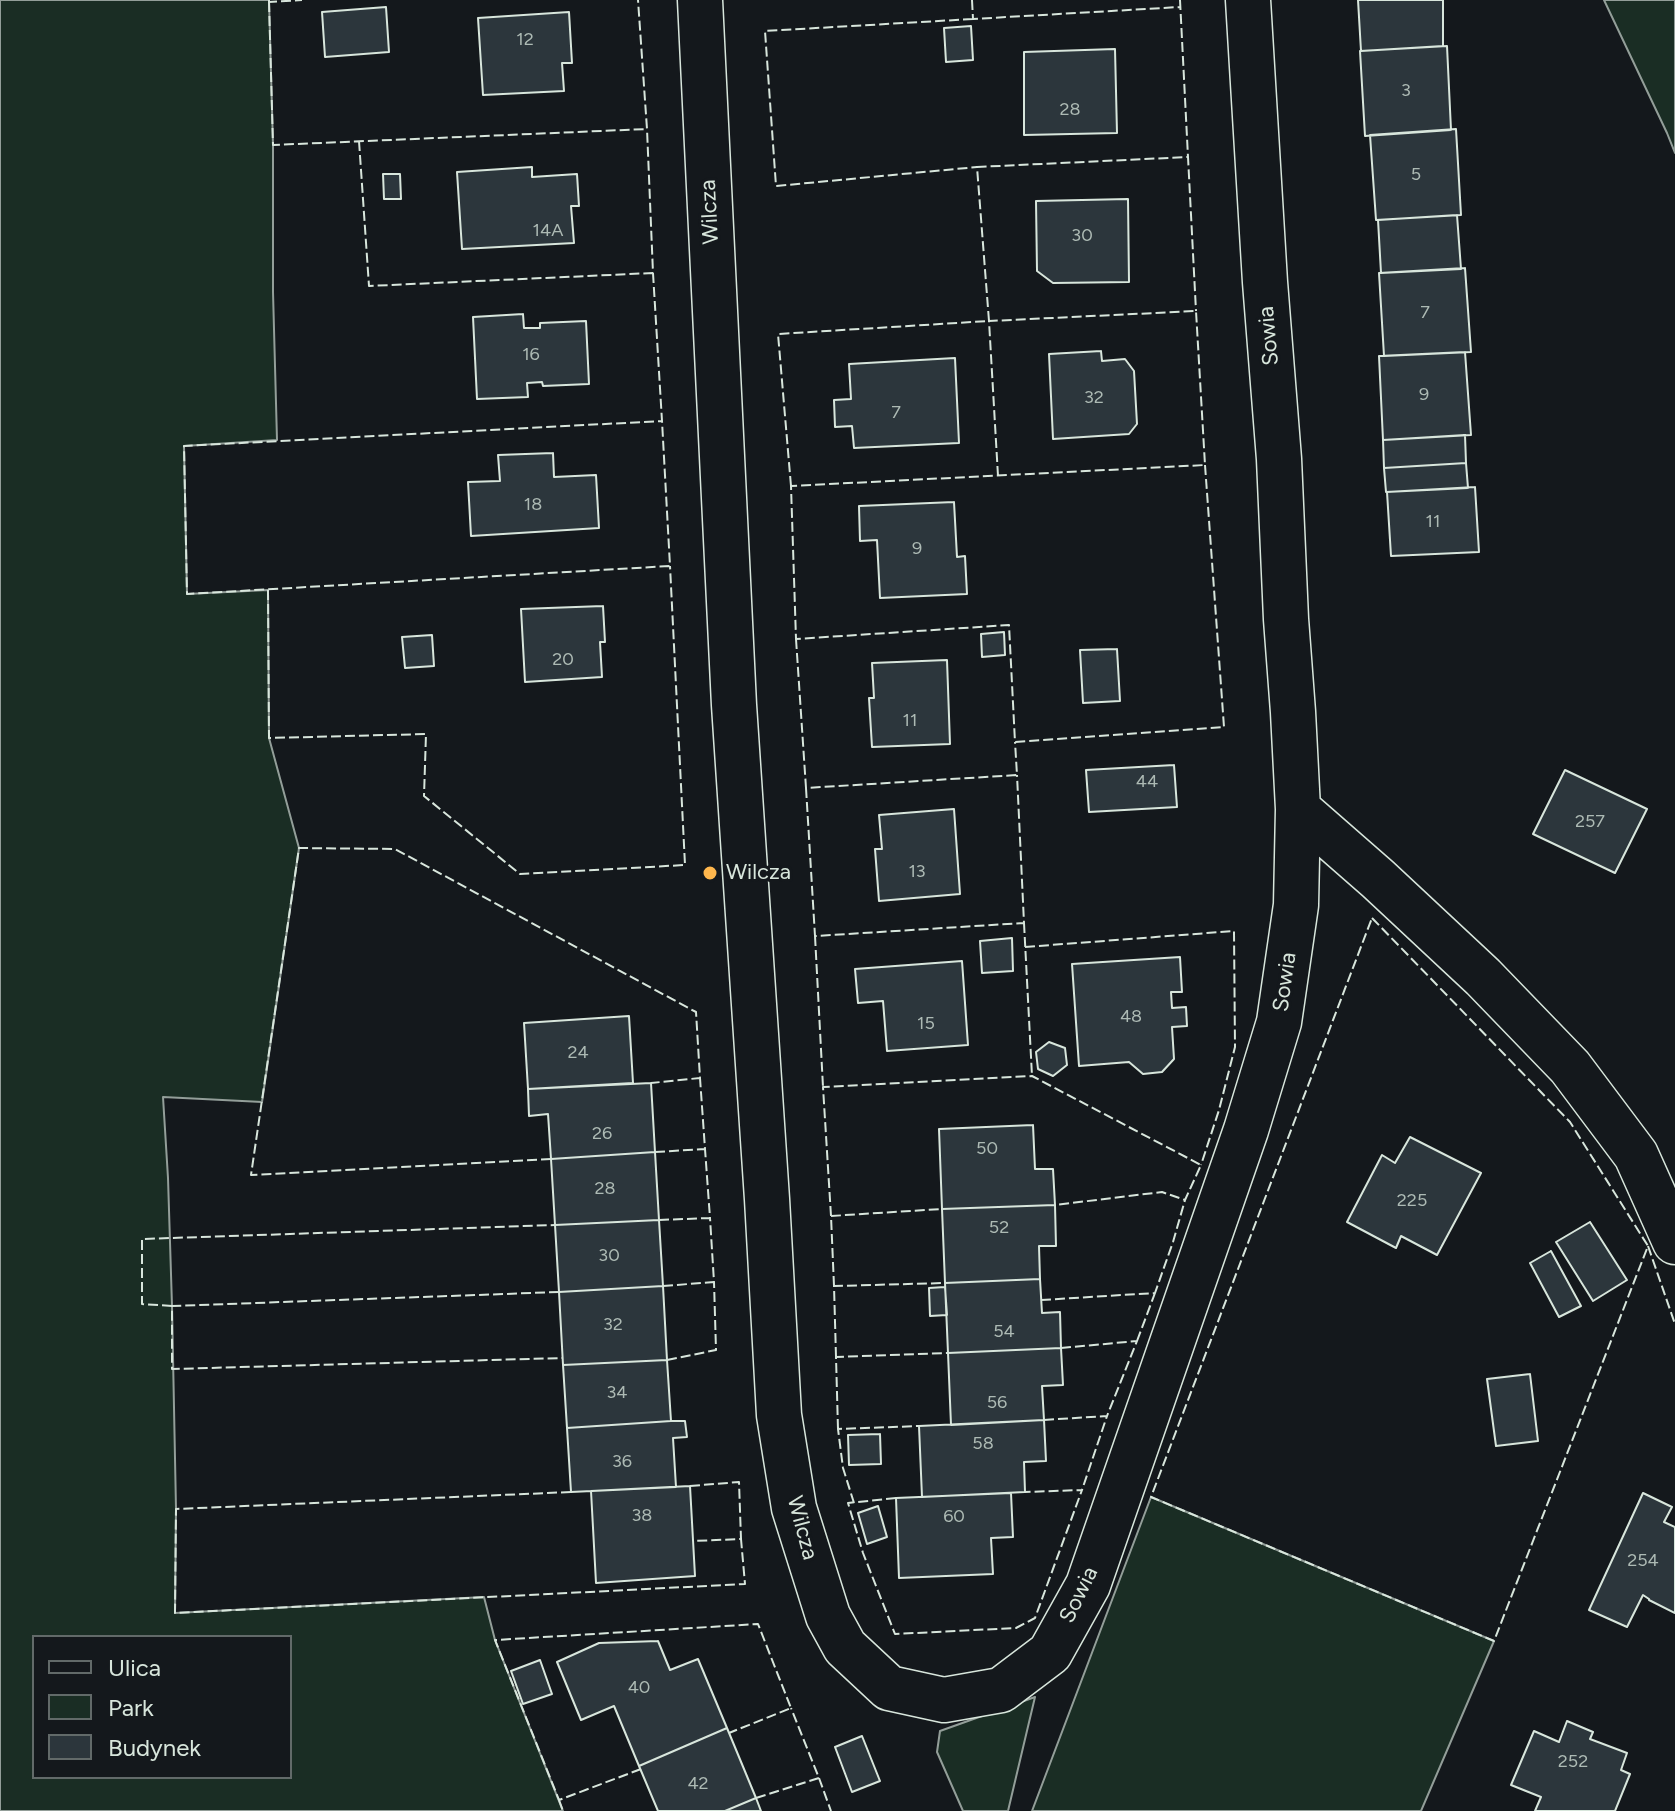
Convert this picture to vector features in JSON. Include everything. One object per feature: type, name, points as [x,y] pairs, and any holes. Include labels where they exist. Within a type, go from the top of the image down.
[{"type":"street","name":"Wilcza","points":[[700,0],[734,705],[779,1415],[794,1508],[828,1616]]},
{"type":"street","name":"Sowia","points":[[828,1616],[845,1647],[889,1688],[944,1700],[1001,1690],[1050,1653],[1088,1585],[1246,1130],[1279,1022],[1296,905],[1298,809],[1279,459],[1248,0]]},
{"type":"street","points":[[1298,809],[1483,977],[1570,1067],[1636,1155],[1675,1242]]},
{"type":"green space","points":[[0,0],[269,0],[277,440],[184,446],[187,594],[268,590],[269,738],[299,848],[262,1102],[163,1097],[172,1306],[175,1613],[484,1597],[495,1640],[563,1811],[0,1811]]},
{"type":"green space","points":[[1604,0],[1675,0],[1675,153],[1667,133]]},
{"type":"green space","points":[[1151,1497],[1494,1641],[1421,1811],[1032,1811]]},
{"type":"green space","points":[[1035,1697],[1008,1811],[963,1811],[937,1752],[940,1731]]},
{"type":"building","points":[[1358,0],[1443,0],[1443,46],[1361,51]]},
{"type":"building","points":[[386,7],[389,52],[325,57],[322,12]]},
{"type":"building","points":[[569,12],[572,63],[562,63],[564,91],[483,95],[478,18]]},
{"type":"building","points":[[971,26],[973,60],[946,62],[944,28]]},
{"type":"building","points":[[1447,46],[1451,130],[1365,136],[1360,51]]},
{"type":"building","points":[[1115,49],[1117,133],[1024,135],[1024,52]]},
{"type":"building","points":[[1456,129],[1461,215],[1376,220],[1370,135]]},
{"type":"building","points":[[532,167],[532,177],[577,174],[579,206],[571,206],[574,243],[462,249],[457,172]]},
{"type":"building","points":[[383,174],[400,174],[401,199],[384,199]]},
{"type":"building","points":[[1128,199],[1129,282],[1053,283],[1037,271],[1036,201]]},
{"type":"building","points":[[1457,215],[1461,269],[1381,273],[1378,220]]},
{"type":"building","points":[[1465,268],[1471,352],[1384,356],[1379,273]]},
{"type":"building","points":[[523,314],[524,328],[540,328],[540,323],[586,321],[589,384],[543,386],[542,382],[527,383],[528,397],[477,399],[473,317]]},
{"type":"building","points":[[1101,351],[1102,361],[1125,359],[1134,371],[1137,424],[1129,434],[1053,439],[1049,354]]},
{"type":"building","points":[[1465,352],[1471,435],[1383,440],[1379,356]]},
{"type":"building","points":[[955,358],[959,443],[854,448],[852,426],[835,427],[834,400],[851,399],[849,364]]},
{"type":"building","points":[[1465,435],[1466,463],[1384,468],[1383,440]]},
{"type":"building","points":[[553,453],[554,477],[596,475],[599,528],[471,536],[468,482],[500,481],[498,455]]},
{"type":"building","points":[[1466,463],[1468,488],[1386,492],[1384,468]]},
{"type":"building","points":[[1475,487],[1479,552],[1391,556],[1387,492]]},
{"type":"building","points":[[954,502],[957,557],[965,556],[967,594],[880,598],[877,540],[860,541],[859,506]]},
{"type":"building","points":[[603,606],[605,642],[600,642],[602,677],[525,682],[521,609]]},
{"type":"building","points":[[1004,632],[1005,655],[982,657],[981,634]]},
{"type":"building","points":[[432,635],[434,666],[405,668],[402,637]]},
{"type":"building","points":[[1117,649],[1120,701],[1083,703],[1080,650]]},
{"type":"building","points":[[947,660],[950,744],[872,747],[869,698],[874,698],[872,663]]},
{"type":"building","points":[[1174,765],[1177,807],[1089,812],[1086,770]]},
{"type":"building","points":[[1565,770],[1647,809],[1615,873],[1533,834]]},
{"type":"building","points":[[954,809],[960,894],[879,901],[875,849],[882,849],[879,815]]},
{"type":"building","points":[[1012,938],[1013,971],[982,973],[980,941]]},
{"type":"building","points":[[1180,957],[1182,992],[1171,992],[1172,1008],[1186,1007],[1187,1026],[1172,1027],[1174,1059],[1162,1072],[1143,1074],[1129,1062],[1079,1066],[1072,964]]},
{"type":"building","points":[[962,961],[968,1045],[887,1051],[883,1001],[858,1003],[855,969]]},
{"type":"building","points":[[629,1016],[633,1083],[528,1089],[524,1023]]},
{"type":"building","points":[[1049,1042],[1065,1048],[1067,1065],[1053,1076],[1038,1069],[1036,1052]]},
{"type":"building","points":[[651,1083],[655,1152],[551,1159],[548,1114],[529,1116],[528,1089]]},
{"type":"building","points":[[1033,1125],[1035,1169],[1053,1169],[1055,1205],[942,1209],[939,1129]]},
{"type":"building","points":[[1410,1137],[1481,1173],[1437,1255],[1401,1236],[1396,1248],[1347,1222],[1382,1155],[1395,1163]]},
{"type":"building","points":[[655,1152],[659,1220],[555,1225],[551,1159]]},
{"type":"building","points":[[1055,1205],[1056,1246],[1039,1246],[1040,1279],[945,1283],[942,1209]]},
{"type":"building","points":[[659,1220],[663,1286],[559,1292],[555,1225]]},
{"type":"building","points":[[1590,1222],[1627,1280],[1593,1301],[1556,1242]]},
{"type":"building","points":[[1551,1251],[1581,1306],[1559,1317],[1530,1263]]},
{"type":"building","points":[[1040,1279],[1042,1313],[1060,1312],[1061,1348],[948,1353],[945,1283]]},
{"type":"building","points":[[663,1286],[667,1360],[563,1365],[559,1292]]},
{"type":"building","points":[[945,1287],[947,1315],[930,1316],[929,1288]]},
{"type":"building","points":[[1061,1348],[1063,1385],[1042,1386],[1044,1420],[951,1425],[948,1353]]},
{"type":"building","points":[[667,1360],[671,1421],[567,1428],[563,1365]]},
{"type":"building","points":[[1530,1374],[1538,1441],[1496,1446],[1487,1379]]},
{"type":"building","points":[[1044,1420],[1046,1461],[1024,1462],[1025,1492],[922,1497],[919,1426]]},
{"type":"building","points":[[685,1421],[687,1437],[673,1438],[676,1487],[571,1492],[567,1428]]},
{"type":"building","points":[[880,1434],[881,1464],[849,1465],[848,1435]]},
{"type":"building","points":[[690,1486],[695,1576],[596,1583],[591,1491]]},
{"type":"building","points":[[1011,1493],[1013,1537],[991,1538],[993,1574],[899,1578],[896,1498]]},
{"type":"building","points":[[1643,1493],[1672,1507],[1664,1522],[1675,1527],[1675,1613],[1643,1595],[1627,1627],[1589,1610]]},
{"type":"building","points":[[878,1506],[887,1537],[867,1544],[858,1513]]},
{"type":"building","points":[[658,1641],[670,1670],[698,1659],[727,1728],[639,1766],[614,1706],[581,1720],[557,1662],[599,1643]]},
{"type":"building","points":[[540,1660],[552,1694],[523,1704],[511,1671]]},
{"type":"building","points":[[1567,1721],[1593,1732],[1590,1739],[1627,1753],[1621,1770],[1630,1774],[1615,1811],[1535,1811],[1541,1797],[1511,1785],[1534,1731],[1559,1742]]},
{"type":"building","points":[[727,1728],[756,1798],[725,1811],[658,1811],[639,1766]]},
{"type":"building","points":[[862,1736],[880,1781],[852,1792],[835,1747]]},
{"type":"building","points":[[756,1798],[761,1811],[725,1811]]},
{"type":"fence","points":[[269,0],[302,0]]},
{"type":"fence","points":[[269,2],[273,145],[647,129],[638,0]]},
{"type":"fence","points":[[972,0],[973,19],[1180,7]]},
{"type":"fence","points":[[1180,0],[1188,157]]},
{"type":"fence","points":[[973,19],[765,31],[776,186],[977,167]]},
{"type":"fence","points":[[359,141],[369,286],[653,273],[647,129]]},
{"type":"fence","points":[[791,486],[778,334],[989,321],[977,167],[1188,157],[1196,311]]},
{"type":"fence","points":[[653,273],[662,421],[670,566],[187,594],[184,446],[662,421]]},
{"type":"fence","points":[[998,476],[989,321],[1196,311],[1205,465]]},
{"type":"fence","points":[[1205,465],[1224,727],[1015,742],[1009,625],[796,639],[791,486],[1205,465]]},
{"type":"fence","points":[[268,590],[269,738],[426,734],[424,796],[520,874],[685,865],[670,566]]},
{"type":"fence","points":[[796,639],[806,788],[1017,775],[1015,742]]},
{"type":"fence","points":[[806,788],[815,936],[1024,923],[1017,775]]},
{"type":"fence","points":[[551,1159],[251,1175],[299,848],[395,849],[696,1012],[700,1078],[651,1083]]},
{"type":"fence","points":[[1372,918],[1570,1122],[1648,1246],[1494,1641],[1151,1497],[1372,918]]},
{"type":"fence","points":[[1024,923],[1032,1076]]},
{"type":"fence","points":[[1025,947],[1234,931],[1235,1047],[1201,1165]]},
{"type":"fence","points":[[815,936],[823,1087]]},
{"type":"fence","points":[[831,1216],[823,1087],[1032,1076],[1201,1165],[1185,1200],[1162,1192],[1055,1205]]},
{"type":"fence","points":[[655,1152],[705,1149],[700,1078]]},
{"type":"fence","points":[[659,1220],[710,1218],[705,1149]]},
{"type":"fence","points":[[1041,1300],[1155,1293],[1185,1200]]},
{"type":"fence","points":[[834,1286],[831,1216],[942,1209]]},
{"type":"fence","points":[[663,1286],[714,1282],[710,1218]]},
{"type":"fence","points":[[172,1306],[142,1304],[142,1239],[555,1225]]},
{"type":"fence","points":[[1648,1246],[1675,1324]]},
{"type":"fence","points":[[667,1360],[716,1350],[714,1282]]},
{"type":"fence","points":[[836,1357],[834,1286],[945,1283]]},
{"type":"fence","points":[[559,1292],[172,1306],[172,1369],[563,1358]]},
{"type":"fence","points":[[1137,1341],[1155,1293]]},
{"type":"fence","points":[[1061,1348],[1137,1341],[1107,1416]]},
{"type":"fence","points":[[838,1429],[836,1357],[948,1353]]},
{"type":"fence","points":[[1044,1420],[1107,1416],[1082,1490]]},
{"type":"fence","points":[[854,1503],[843,1468],[838,1429],[919,1426]]},
{"type":"fence","points":[[690,1486],[739,1482],[741,1539],[693,1541]]},
{"type":"fence","points":[[896,1498],[848,1503],[863,1553],[895,1634],[1016,1628],[1035,1618],[1082,1490],[1025,1492]]},
{"type":"fence","points":[[571,1492],[176,1509],[175,1613],[745,1584],[741,1539]]},
{"type":"fence","points":[[641,1769],[559,1800],[495,1640],[758,1624],[791,1708],[729,1733]]},
{"type":"fence","points":[[756,1798],[819,1778],[791,1708]]},
{"type":"fence","points":[[819,1778],[831,1811]]},
{"type":"fence","points":[[559,1800],[563,1811]]},
{"type":"place","name":"Wilcza","points":[[710,873]]}]
